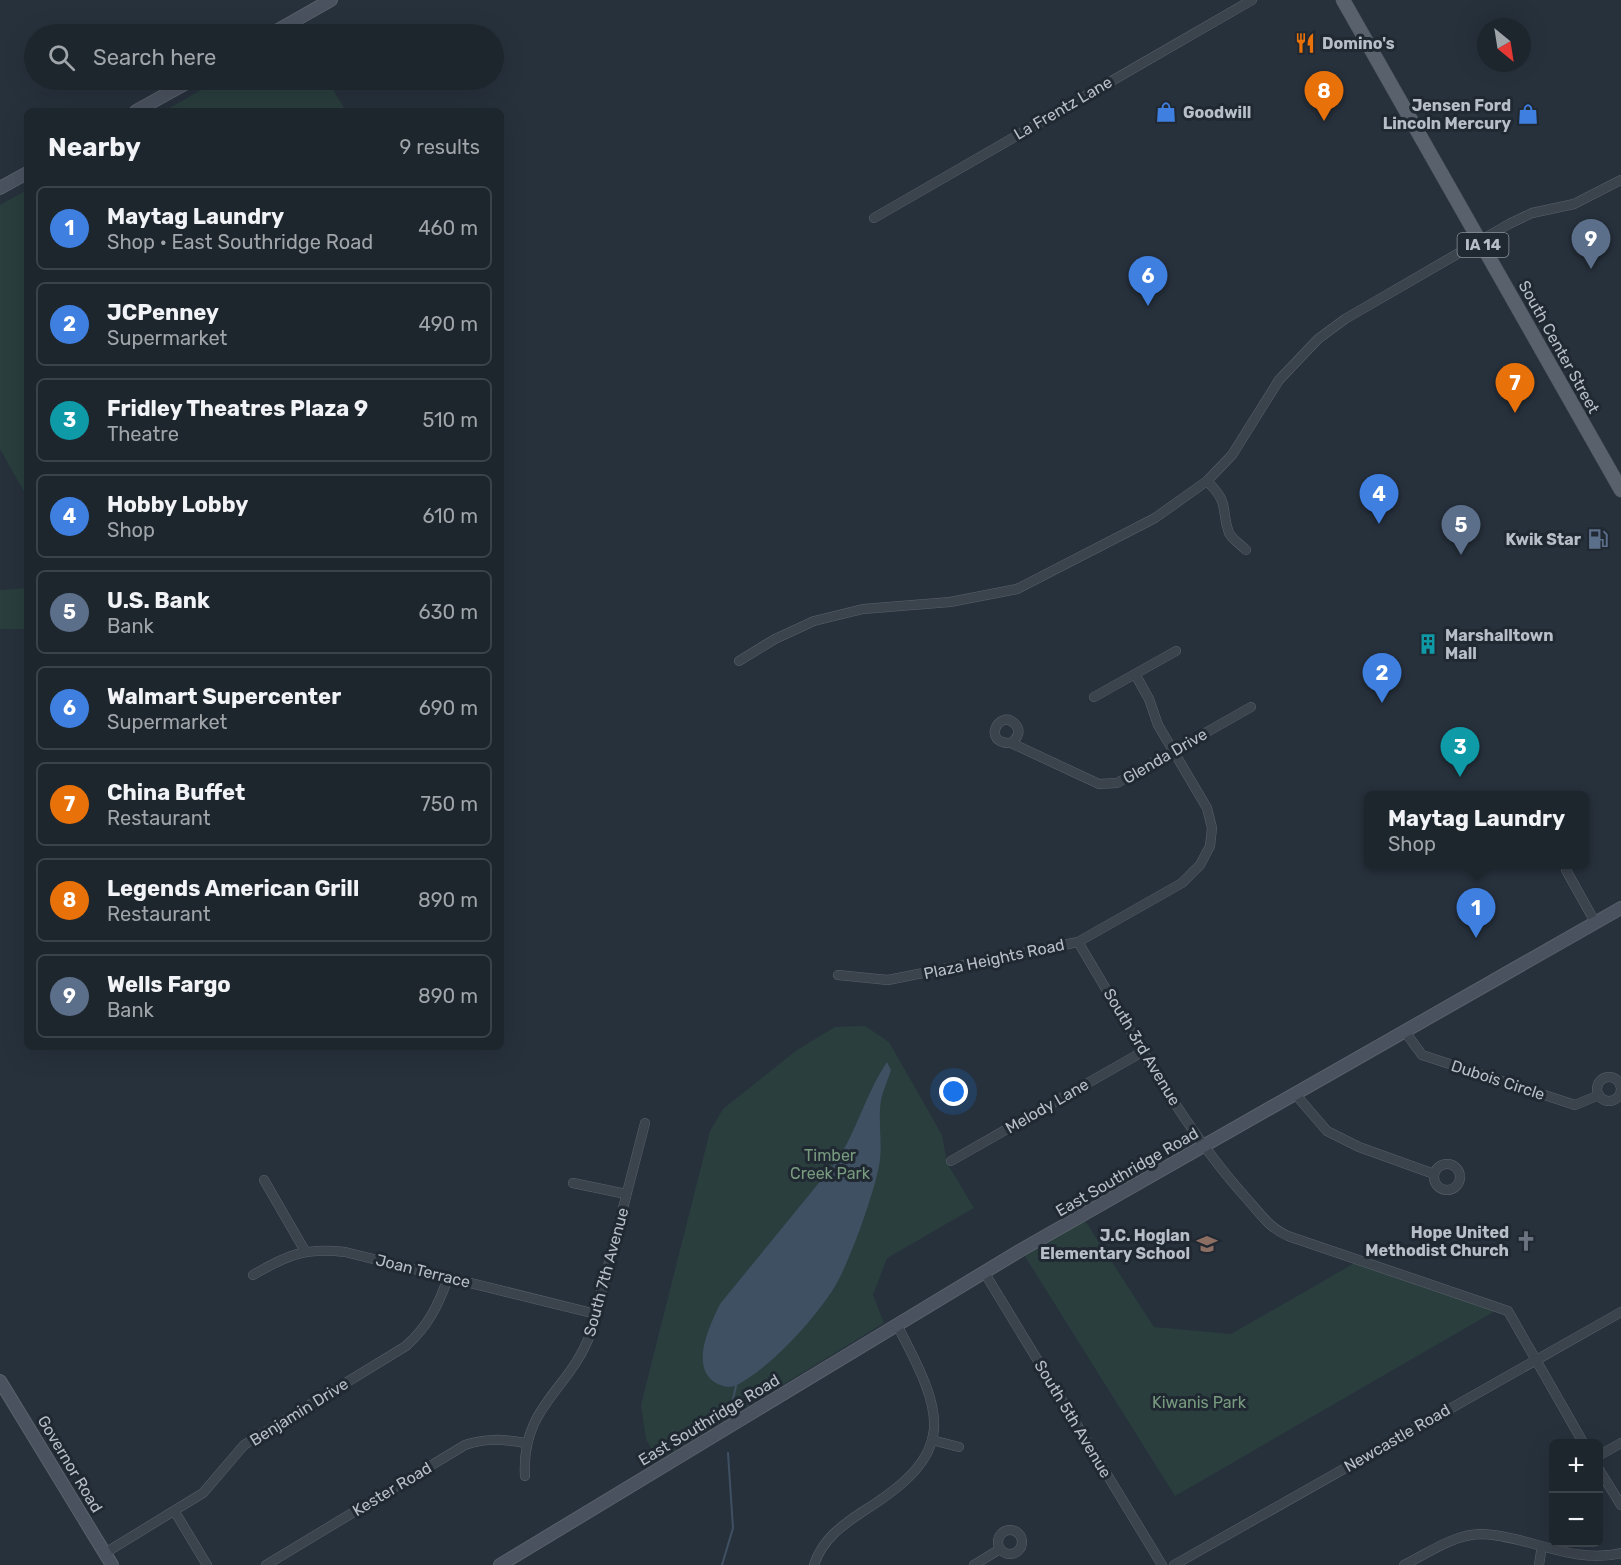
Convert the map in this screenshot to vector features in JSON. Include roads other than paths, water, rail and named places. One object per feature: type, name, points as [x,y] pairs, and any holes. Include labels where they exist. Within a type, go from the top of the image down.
[{"type":"main road","name":"South Center Street","points":[[1343,0],[1621,490]]},
{"type":"street","points":[[289,24],[331,0]]},
{"type":"street","name":"La Frentz Lane","points":[[874,218],[1252,0]]},
{"type":"street","points":[[141,108],[174,90]]},
{"type":"street","points":[[0,188],[24,175]]},
{"type":"street","points":[[739,661],[776,639],[814,621],[863,609],[950,602],[1017,589],[1155,518],[1207,481],[1232,455],[1279,380],[1318,339],[1345,319],[1480,240],[1532,213],[1574,204],[1621,180]]},
{"type":"street","points":[[1207,481],[1220,494],[1226,509],[1230,534],[1246,550]]},
{"type":"street","points":[[1094,697],[1176,651]]},
{"type":"street","points":[[1135,674],[1149,699],[1158,725],[1174,752]]},
{"type":"street","name":"Glenda Drive","points":[[1011,743],[1100,784],[1117,783],[1251,707]]},
{"type":"street","name":"Plaza Heights Road","points":[[838,975],[888,980],[1078,942],[1182,883],[1200,865],[1210,846],[1212,828],[1208,808],[1174,752]]},
{"type":"street","points":[[1566,870],[1595,922]]},
{"type":"street","name":"East Southridge Road","points":[[500,1565],[984,1272],[1406,1033],[1621,908]]},
{"type":"street","name":"South 3rd Avenue","points":[[1078,942],[1203,1147],[1279,1232],[1502,1307],[1513,1317],[1582,1439]]},
{"type":"street","name":"Dubois Circle","points":[[1406,1033],[1422,1055],[1575,1105],[1599,1095]]},
{"type":"street","name":"Melody Lane","points":[[951,1161],[1144,1051]]},
{"type":"street","points":[[1296,1095],[1327,1131],[1359,1147],[1434,1174]]},
{"type":"street","name":"South 7th Avenue","points":[[525,1476],[525,1443],[545,1402],[583,1355],[596,1314],[645,1123]]},
{"type":"street","points":[[264,1179],[305,1251]]},
{"type":"street","points":[[573,1183],[626,1194]]},
{"type":"street","name":"Joan Terrace","points":[[253,1275],[277,1261],[305,1251],[321,1249],[345,1252],[596,1314]]},
{"type":"street","name":"South 5th Avenue","points":[[984,1272],[1162,1565]]},
{"type":"street","name":"Benjamin Drive","points":[[105,1553],[203,1493],[244,1445],[406,1346],[422,1332],[436,1311],[448,1278]]},
{"type":"street","name":"Newcastle Road","points":[[1174,1565],[1621,1312]]},
{"type":"street","points":[[814,1565],[832,1533],[908,1480],[919,1468],[932,1440],[932,1400],[897,1325]]},
{"type":"street","name":"Governor Road","points":[[0,1381],[112,1565]]},
{"type":"street","name":"Kester Road","points":[[266,1565],[465,1445],[482,1439],[502,1438],[525,1443]]},
{"type":"street","points":[[932,1440],[959,1448]]},
{"type":"street","points":[[1603,1454],[1621,1443]]},
{"type":"street","points":[[1603,1475],[1621,1505]]},
{"type":"street","points":[[175,1512],[207,1565]]},
{"type":"street","points":[[1404,1565],[1450,1541],[1479,1534],[1504,1537],[1541,1552],[1580,1561],[1611,1558],[1621,1553]]},
{"type":"street","points":[[974,1565],[1000,1549]]},
{"type":"street","points":[[1539,1565],[1541,1552]]},
{"type":"water","points":[[887,1062],[891,1070],[881,1100],[880,1160],[861,1226],[840,1277],[815,1315],[764,1367],[737,1385],[729,1387],[716,1383],[708,1376],[703,1357],[707,1334],[720,1304],[836,1162]]},
{"type":"waterway","points":[[733,1399],[736,1386]]},
{"type":"waterway","points":[[722,1565],[733,1528],[728,1453]]},
{"type":"place","name":"Domino's","points":[[1305,43]]},
{"type":"place","name":"Goodwill","points":[[1166,112]]},
{"type":"place","name":"Jensen Ford Lincoln Mercury","points":[[1528,114]]},
{"type":"place","name":"Legends American Grill","points":[[1324,121]]},
{"type":"place","name":"Wells Fargo","points":[[1591,269]]},
{"type":"place","name":"Walmart Supercenter","points":[[1148,306]]},
{"type":"place","name":"China Buffet","points":[[1515,413]]},
{"type":"place","name":"Hobby Lobby","points":[[1379,524]]},
{"type":"place","name":"Kwik Star","points":[[1598,539]]},
{"type":"place","name":"U.S. Bank","points":[[1461,555]]},
{"type":"place","name":"Marshalltown Mall","points":[[1428,644]]},
{"type":"place","name":"JCPenney","points":[[1382,703]]},
{"type":"place","name":"Fridley Theatres Plaza 9","points":[[1460,777]]},
{"type":"place","name":"Maytag Laundry","points":[[1476,938]]},
{"type":"place","name":"Hope United Methodist Church","points":[[1526,1241]]},
{"type":"place","name":"J.C. Hoglan Elementary School","points":[[1207,1244]]},
{"type":"park label","name":"Timber Creek Park","points":[[830,1164]]},
{"type":"park label","name":"Kiwanis Park","points":[[1199,1402]]}]
